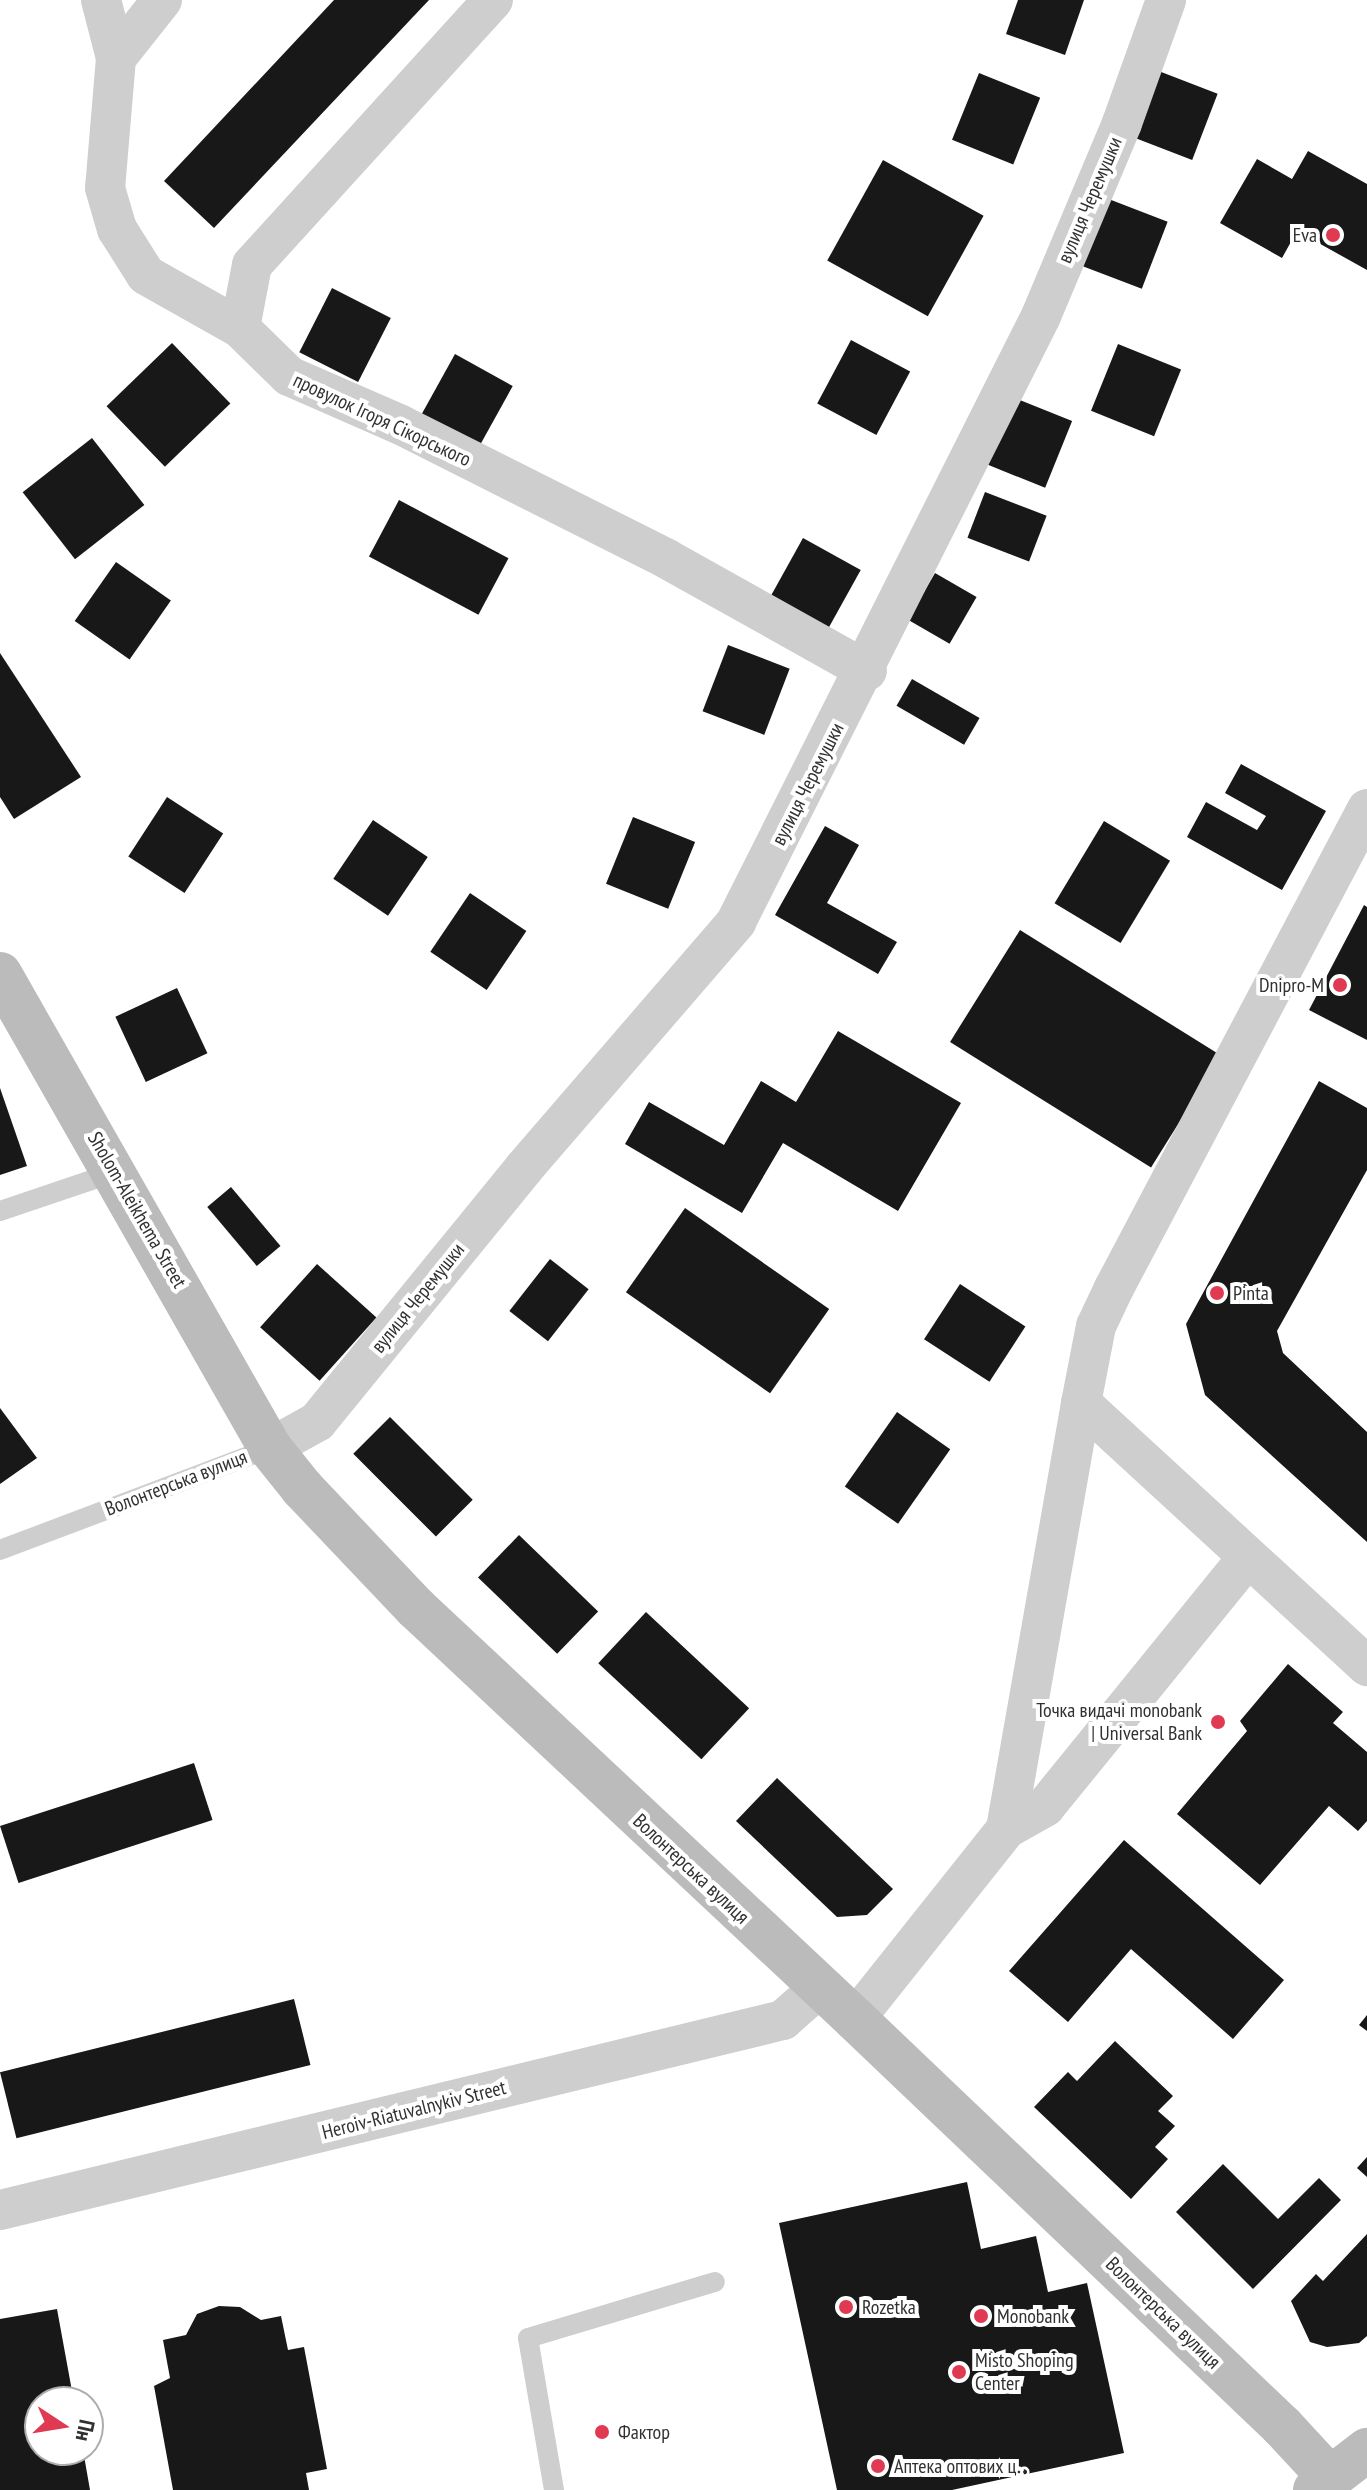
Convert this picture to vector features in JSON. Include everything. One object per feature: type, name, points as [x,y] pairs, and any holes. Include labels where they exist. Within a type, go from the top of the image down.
[{"type":"street","points":[[101,0],[116,58]]},
{"type":"street","points":[[116,58],[162,0]]},
{"type":"street","points":[[240,328],[252,265],[493,0]]},
{"type":"street","name":"вулиця Черемушки","points":[[270,1448],[317,1422],[524,1168],[736,922],[867,671],[1041,316],[1122,123],[1166,0]]},
{"type":"street","name":"провулок Ігоря Сікорського","points":[[116,58],[105,188],[117,229],[146,275],[240,328],[289,376],[401,425],[667,559],[867,671]]},
{"type":"street","points":[[1006,1829],[1096,1326],[1367,809]]},
{"type":"street","name":"Sholom-Aleikhema Street","points":[[0,974],[270,1448]]},
{"type":"street","points":[[1081,1403],[1246,1560],[1367,1666]]},
{"type":"street","name":"Волонтерська вулиця","points":[[270,1448],[416,1608],[818,1989],[855,2019],[1282,2426],[1323,2485]]},
{"type":"street","points":[[855,2019],[1006,1829],[1045,1807],[1246,1560]]},
{"type":"street","name":"Heroiv-Riatuvalnykiv Street","points":[[0,2210],[783,2020],[818,1989]]},
{"type":"street","points":[[1323,2485],[1367,2450]]},
{"type":"lane","points":[[0,1211],[115,1172]]},
{"type":"lane","name":"Волонтерська вулиця","points":[[0,1550],[270,1448]]},
{"type":"lane","points":[[554,2490],[528,2338],[715,2282]]},
{"type":"building","points":[[334,0],[429,0],[214,228],[164,181]]},
{"type":"building","points":[[1018,0],[1084,0],[1065,55],[1006,34]]},
{"type":"building","points":[[1156,70],[1218,94],[1192,160],[1131,136]]},
{"type":"building","points":[[979,73],[1040,98],[1013,164],[952,140]]},
{"type":"building","points":[[1308,151],[1367,184],[1367,270],[1297,231],[1282,258],[1220,223],[1257,159],[1292,179]]},
{"type":"building","points":[[883,160],[984,216],[928,316],[827,261]]},
{"type":"building","points":[[1106,198],[1168,222],[1142,289],[1080,265]]},
{"type":"building","points":[[332,288],[391,318],[358,382],[299,352]]},
{"type":"building","points":[[851,340],[910,371],[876,435],[817,404]]},
{"type":"building","points":[[172,343],[230,403],[165,467],[107,406]]},
{"type":"building","points":[[1118,344],[1181,369],[1154,436],[1091,411]]},
{"type":"building","points":[[455,354],[513,386],[478,449],[420,417]]},
{"type":"building","points":[[1010,396],[1072,421],[1045,488],[983,463]]},
{"type":"building","points":[[92,438],[144,505],[75,559],[23,492]]},
{"type":"building","points":[[985,492],[1047,516],[1029,561],[967,538]]},
{"type":"building","points":[[399,500],[508,558],[478,615],[369,557]]},
{"type":"building","points":[[803,538],[861,570],[826,632],[769,600]]},
{"type":"building","points":[[116,562],[171,600],[130,659],[75,621]]},
{"type":"building","points":[[935,573],[977,597],[950,644],[908,620]]},
{"type":"building","points":[[728,645],[790,669],[764,735],[703,711]]},
{"type":"building","points":[[0,653],[81,777],[14,819],[0,797]]},
{"type":"building","points":[[912,679],[980,718],[964,745],[896,706]]},
{"type":"building","points":[[1241,764],[1326,811],[1282,890],[1187,837],[1206,802],[1257,830],[1266,816],[1225,793]]},
{"type":"building","points":[[167,797],[223,833],[185,893],[128,857]]},
{"type":"building","points":[[633,817],[695,842],[668,909],[606,884]]},
{"type":"building","points":[[373,820],[428,857],[388,916],[333,879]]},
{"type":"building","points":[[1104,821],[1170,861],[1121,943],[1055,903]]},
{"type":"building","points":[[825,826],[859,845],[827,903],[897,942],[878,974],[775,915]]},
{"type":"building","points":[[470,893],[526,931],[487,990],[430,952]]},
{"type":"building","points":[[1364,905],[1367,907],[1367,1040],[1309,1010]]},
{"type":"building","points":[[1020,930],[1221,1056],[1151,1168],[950,1042]]},
{"type":"building","points":[[177,988],[207,1053],[146,1082],[115,1017]]},
{"type":"building","points":[[838,1031],[961,1103],[898,1211],[783,1143],[742,1213],[625,1144],[649,1102],[724,1145],[761,1081],[796,1102]]},
{"type":"building","points":[[1319,1081],[1367,1108],[1367,1170],[1277,1331],[1283,1353],[1367,1432],[1367,1542],[1205,1395],[1186,1324]]},
{"type":"building","points":[[0,1088],[27,1166],[0,1175]]},
{"type":"building","points":[[231,1187],[280,1246],[257,1266],[207,1207]]},
{"type":"building","points":[[685,1208],[829,1309],[770,1393],[626,1292]]},
{"type":"building","points":[[550,1259],[589,1289],[548,1341],[509,1311]]},
{"type":"building","points":[[317,1264],[376,1318],[320,1381],[260,1327]]},
{"type":"building","points":[[960,1284],[1025,1326],[989,1382],[924,1339]]},
{"type":"building","points":[[0,1408],[37,1458],[0,1484]]},
{"type":"building","points":[[897,1412],[950,1449],[898,1524],[845,1487]]},
{"type":"building","points":[[390,1417],[473,1500],[436,1537],[353,1454]]},
{"type":"building","points":[[519,1535],[598,1611],[557,1654],[478,1577]]},
{"type":"building","points":[[646,1612],[749,1708],[701,1759],[598,1663]]},
{"type":"building","points":[[1288,1664],[1343,1712],[1333,1723],[1367,1752],[1367,1821],[1358,1831],[1329,1806],[1260,1885],[1177,1814],[1247,1731],[1240,1721]]},
{"type":"building","points":[[194,1763],[213,1820],[19,1883],[0,1826]]},
{"type":"building","points":[[777,1778],[893,1889],[867,1915],[837,1917],[736,1821]]},
{"type":"building","points":[[1124,1840],[1284,1980],[1233,2039],[1131,1949],[1068,2022],[1009,1971]]},
{"type":"building","points":[[294,1999],[310,2065],[16,2138],[0,2072]]},
{"type":"building","points":[[1367,2015],[1367,2031],[1359,2025]]},
{"type":"building","points":[[1115,2041],[1173,2096],[1158,2111],[1175,2126],[1155,2147],[1168,2159],[1131,2199],[1034,2107],[1068,2072],[1077,2081]]},
{"type":"building","points":[[1367,2157],[1367,2177],[1357,2168]]},
{"type":"building","points":[[1223,2164],[1278,2219],[1319,2178],[1341,2200],[1253,2289],[1176,2212]]},
{"type":"building","name":"Misto Shoping Center","points":[[967,2182],[981,2249],[1036,2236],[1048,2292],[1087,2283],[1124,2453],[952,2490],[837,2490],[779,2223]]},
{"type":"building","points":[[1367,2234],[1367,2336],[1359,2343],[1327,2347],[1310,2342],[1291,2301],[1316,2274],[1323,2281]]},
{"type":"building","points":[[219,2306],[240,2307],[261,2320],[281,2316],[288,2350],[304,2347],[327,2469],[306,2473],[309,2490],[173,2490],[154,2386],[170,2378],[163,2340],[186,2335],[197,2314]]},
{"type":"building","points":[[57,2309],[71,2386],[24,2386],[24,2466],[86,2466],[90,2490],[0,2490],[0,2319]]},
{"type":"place","name":"Eva","points":[[1333,235]]},
{"type":"place","name":"Dnipro-M","points":[[1340,985]]},
{"type":"place","name":"Pinta","points":[[1217,1293]]},
{"type":"place","name":"Точка видачі monobank | Universal Bank","points":[[1218,1722]]},
{"type":"place","name":"Rozetka","points":[[846,2307]]},
{"type":"place","name":"Monobank","points":[[981,2316]]},
{"type":"place","name":"Misto Shoping Center","points":[[959,2372]]},
{"type":"place","name":"Фактор","points":[[602,2432]]},
{"type":"place","name":"Аптека оптових ц‥","points":[[878,2466]]}]
